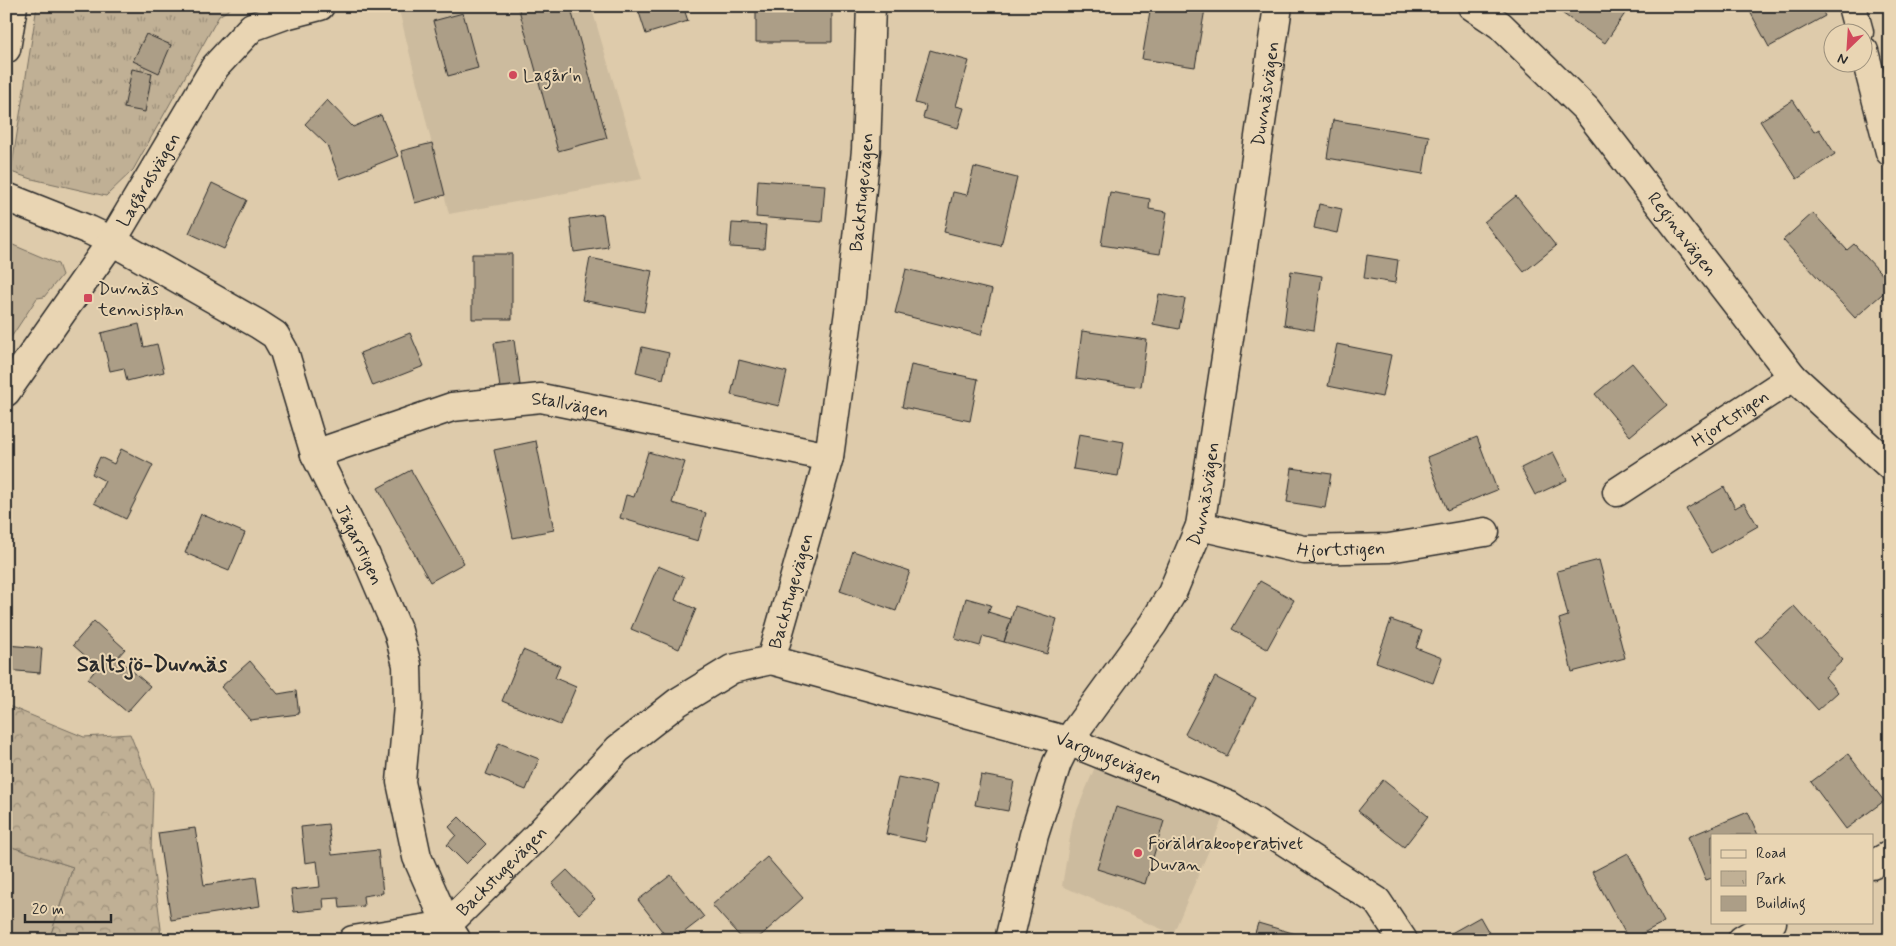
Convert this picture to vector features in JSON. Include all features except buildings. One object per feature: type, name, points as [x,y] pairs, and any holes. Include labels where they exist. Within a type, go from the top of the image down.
[{"type":"street","points":[[6,49],[13,6]]},
{"type":"street","name":"Lagårdsvägen","points":[[6,392],[112,241],[215,67],[252,27],[285,15],[320,6]]},
{"type":"street","name":"Backstugevägen","points":[[353,940],[452,932],[534,839],[618,749],[678,702],[732,669],[771,660],[829,457],[851,298],[866,150],[871,6]]},
{"type":"street","name":"Duvnäsvägen","points":[[1009,940],[1034,835],[1057,763],[1068,741],[1153,624],[1172,593],[1200,526],[1278,6]]},
{"type":"street","name":"Reginavägen","points":[[1472,6],[1500,25],[1586,109],[1792,377],[1890,466]]},
{"type":"street","points":[[1852,6],[1856,22]]},
{"type":"street","points":[[1869,72],[1890,152]]},
{"type":"street","name":"Jägarstigen","points":[[6,197],[90,230],[112,241],[258,324],[274,335],[284,351],[315,454],[366,556],[398,631],[407,665],[408,706],[401,782],[417,856],[452,932]]},
{"type":"street","name":"Hjortstigen","points":[[1617,492],[1792,377]]},
{"type":"street","name":"Stallvägen","points":[[315,454],[452,407],[541,398],[829,457]]},
{"type":"street","name":"Hjortstigen","points":[[1200,526],[1304,550],[1389,548],[1485,532]]},
{"type":"street","name":"Vargungevägen","points":[[771,660],[1068,741],[1230,806],[1377,901],[1403,940]]},
{"type":"street","points":[[1874,864],[1890,855]]},
{"type":"street","points":[[1742,940],[1769,924]]},
{"type":"shaded area","name":"Lagår'n","points":[[398,6],[591,6],[642,179],[449,214]]},
{"type":"shaded area","name":"Föräldrakooperativet Duvan","points":[[1095,767],[1224,815],[1173,934],[1062,886],[1073,820]]},
{"type":"green space","points":[[37,6],[234,6],[219,16],[133,170],[106,196],[32,179],[11,172]]},
{"type":"green space","points":[[6,242],[58,264],[62,275],[44,297],[37,298],[6,345]]},
{"type":"green space","points":[[6,705],[84,737],[130,734],[153,791],[151,849],[161,929],[158,940],[49,940],[73,867],[6,845]]},
{"type":"green space","points":[[6,845],[73,867],[49,940],[6,940]]},
{"type":"place","name":"Lagår'n","points":[[513,75]]},
{"type":"place","name":"Duvnäs tennisplan","points":[[88,298]]},
{"type":"place","name":"Föräldrakooperativet Duvan","points":[[1138,853]]},
{"type":"district","name":"Saltsjö-Duvnäs","points":[[152,663]]}]
